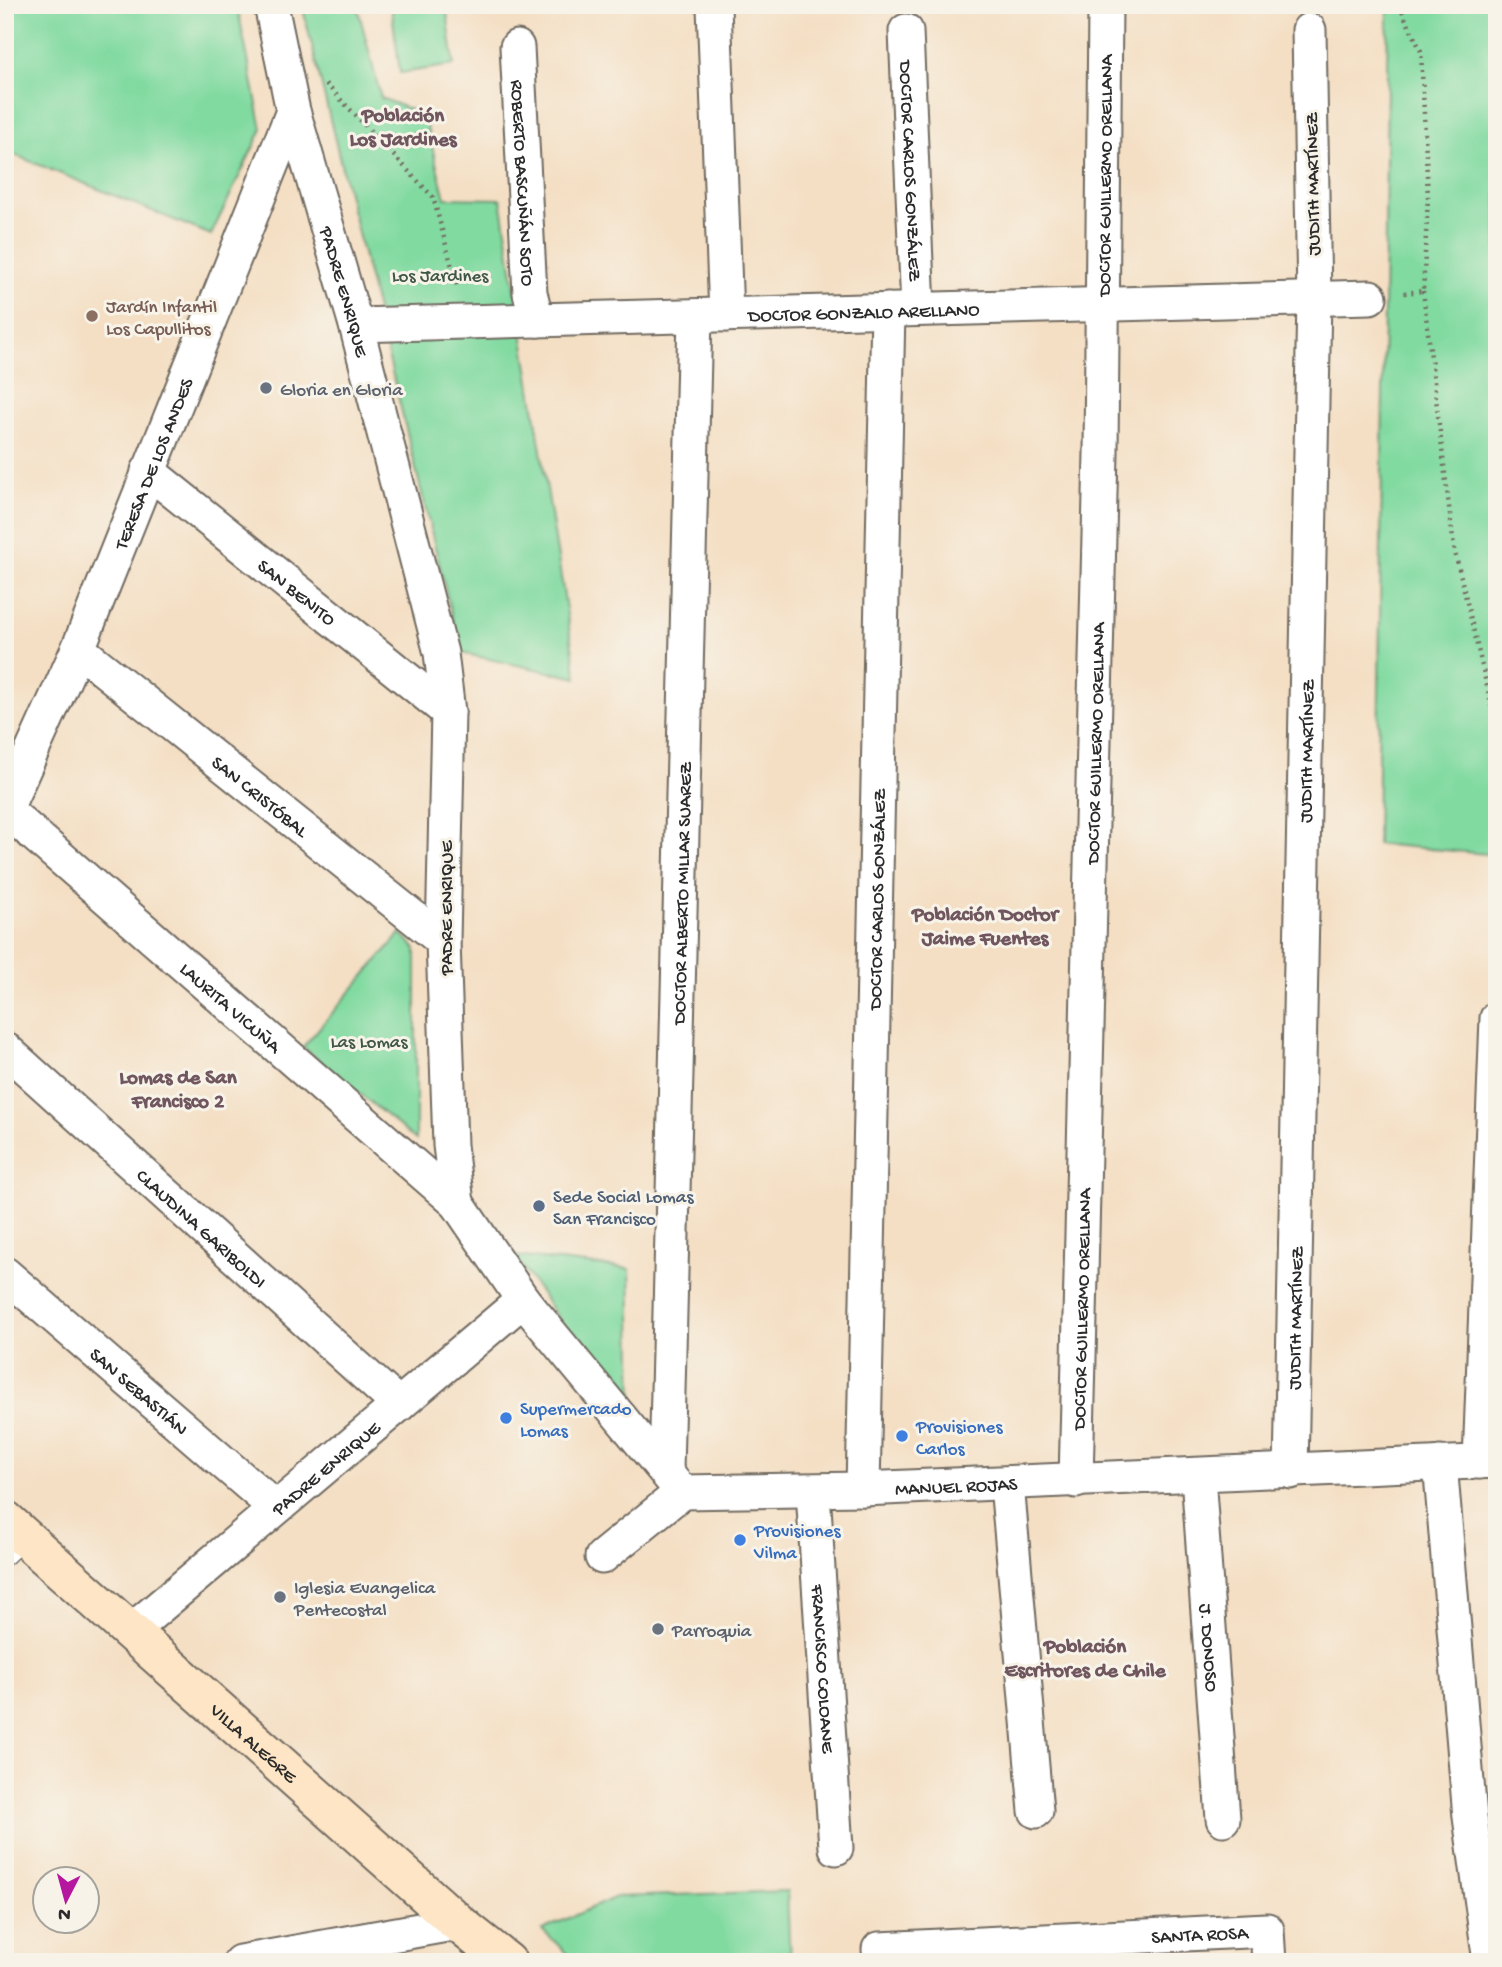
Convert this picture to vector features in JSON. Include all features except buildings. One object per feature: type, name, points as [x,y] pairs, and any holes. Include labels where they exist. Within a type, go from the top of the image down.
[{"type":"main road","name":"VILLA ALEGRE","points":[[12,1538],[131,1631],[458,1923],[507,1962]]},
{"type":"street","name":"PADRE ENRIQUE","points":[[131,1631],[523,1300],[457,1203],[450,1145],[443,941],[448,712],[440,653],[356,325],[293,111],[271,5]]},
{"type":"street","name":"DOCTOR GUILLERMO ORELLANA","points":[[1076,1481],[1101,453],[1105,5]]},
{"type":"street","name":"DOCTOR ALBERTO MILLAR SUAREZ","points":[[674,1481],[710,315],[714,7]]},
{"type":"street","name":"JUDITH MARTÍNEZ","points":[[1291,1472],[1314,298],[1309,30]]},
{"type":"street","name":"DOCTOR CARLOS GONZÁLEZ","points":[[863,1489],[903,310],[906,31]]},
{"type":"street","name":"ROBERTO BASCUÑÁN SOTO","points":[[517,47],[530,293],[537,320]]},
{"type":"street","name":"TERESA DE LOS ANDES","points":[[5,810],[78,649],[293,111]]},
{"type":"street","name":"DOCTOR GONZALO ARELLANO","points":[[356,325],[1370,297]]},
{"type":"street","name":"SAN BENITO","points":[[148,471],[448,712]]},
{"type":"street","name":"SAN CRISTÓBAL","points":[[78,649],[443,941]]},
{"type":"street","name":"LAURITA VICUÑA","points":[[5,810],[457,1203]]},
{"type":"street","points":[[1488,1461],[1497,1018]]},
{"type":"street","name":"CLAUDINA GARIBOLDI","points":[[5,1049],[399,1405]]},
{"type":"street","name":"SAN SEBASTIÁN","points":[[5,1274],[276,1508]]},
{"type":"street","points":[[523,1300],[674,1481],[602,1556]]},
{"type":"street","name":"MANUEL ROJAS","points":[[674,1481],[813,1491],[1291,1472],[1488,1461]]},
{"type":"street","points":[[1440,1463],[1470,1817],[1491,1914],[1490,1962]]},
{"type":"street","name":"J. DONOSO","points":[[1198,1476],[1223,1819]]},
{"type":"street","points":[[1007,1484],[1035,1811]]},
{"type":"street","name":"FRANCISCO COLOANE","points":[[813,1491],[836,1848]]},
{"type":"street","points":[[240,1962],[458,1923]]},
{"type":"street","name":"SANTA ROSA","points":[[880,1956],[1268,1946]]},
{"type":"path","points":[[1399,5],[1422,51],[1428,197],[1423,291],[1454,548],[1497,729]]},
{"type":"path","points":[[323,81],[433,197],[467,323]]},
{"type":"path","points":[[1370,297],[1423,291]]},
{"type":"green space","points":[[5,5],[237,5],[262,129],[211,235],[5,151]]},
{"type":"green space","name":"Los Jardines","points":[[302,5],[357,5],[381,98],[424,115],[445,198],[501,199],[577,678],[461,653]]},
{"type":"green space","points":[[391,5],[446,5],[454,65],[400,73]]},
{"type":"green space","points":[[1388,5],[1497,5],[1497,855],[1377,844]]},
{"type":"green space","name":"Las Lomas","points":[[401,933],[416,949],[416,1140],[303,1047]]},
{"type":"green space","points":[[515,1256],[630,1269],[633,1405],[619,1406]]},
{"type":"green space","points":[[787,1891],[790,1962],[577,1962],[542,1930],[616,1897]]},
{"type":"place","name":"Jardín Infantil Los Capullitos","points":[[92,316]]},
{"type":"place","name":"Gloria en Gloria","points":[[266,388]]},
{"type":"place","name":"Sede Social Lomas San Francisco","points":[[539,1206]]},
{"type":"place","name":"Supermercado Lomas","points":[[506,1418]]},
{"type":"place","name":"Provisiones Carlos","points":[[902,1436]]},
{"type":"place","name":"Provisiones Vilma","points":[[740,1540]]},
{"type":"place","name":"Iglesia Evangelica Pentecostal","points":[[280,1597]]},
{"type":"place","name":"Parroquia","points":[[658,1629]]},
{"type":"district","name":"Población Los Jardines","points":[[403,126]]},
{"type":"district","name":"Población Doctor Jaime Fuentes","points":[[985,925]]},
{"type":"district","name":"Lomas de San Francisco 2","points":[[178,1088]]},
{"type":"district","name":"Población Escritores de Chile","points":[[1085,1657]]}]
